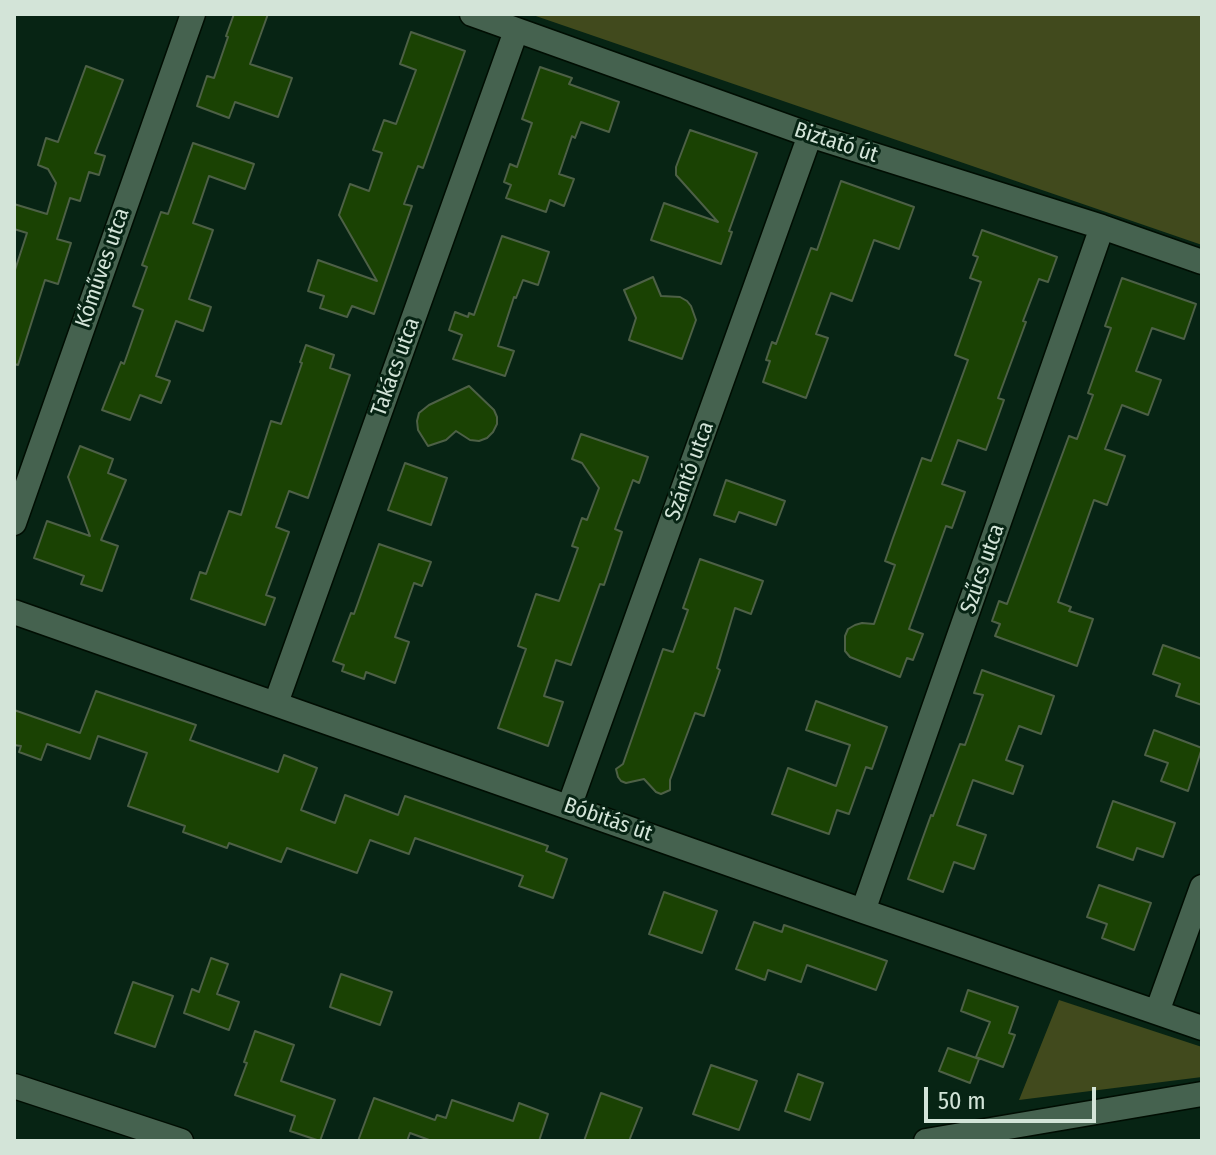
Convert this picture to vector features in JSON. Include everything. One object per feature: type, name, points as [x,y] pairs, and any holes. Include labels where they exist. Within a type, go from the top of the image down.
[{"type":"street","name":"Kőműves utca","points":[[14,523],[193,14]]},
{"type":"street","name":"Biztató út","points":[[472,14],[810,135],[1102,227],[1202,262]]},
{"type":"street","name":"Takács utca","points":[[276,703],[516,31]]},
{"type":"street","name":"Szántó utca","points":[[569,807],[810,135]]},
{"type":"street","name":"Szűcs utca","points":[[863,911],[1102,227]]},
{"type":"street","name":"Bóbitás út","points":[[14,612],[1202,1028]]},
{"type":"street","points":[[1157,1012],[1202,887]]},
{"type":"street","points":[[14,1086],[181,1141]]},
{"type":"street","points":[[926,1141],[1202,1094]]},
{"type":"green space","points":[[530,14],[1202,14],[1202,245]]},
{"type":"green space","points":[[1059,1000],[1202,1047],[1202,1077],[1019,1100]]},
{"type":"building","points":[[234,14],[268,14],[250,64],[292,78],[278,117],[235,102],[229,118],[197,106],[207,76],[214,78]]},
{"type":"building","points":[[411,32],[465,51],[423,168],[418,166],[404,204],[412,206],[374,314],[352,306],[347,317],[320,308],[324,296],[308,291],[318,260],[377,281],[339,215],[350,184],[369,191],[382,153],[373,150],[384,120],[396,124],[416,70],[400,64]]},
{"type":"building","points":[[86,66],[123,80],[95,153],[105,156],[99,175],[89,172],[80,201],[70,198],[57,239],[71,243],[58,284],[45,280],[18,365],[14,364],[14,273],[27,233],[14,229],[14,204],[47,214],[56,183],[48,169],[38,165],[46,138],[58,142]]},
{"type":"building","points":[[540,67],[572,78],[569,84],[619,102],[609,132],[581,122],[575,138],[572,136],[559,174],[574,179],[564,206],[550,200],[546,212],[506,198],[511,185],[504,182],[510,164],[517,167],[532,123],[522,119]]},
{"type":"building","points":[[690,130],[757,153],[729,231],[732,232],[721,264],[651,240],[664,203],[718,222],[676,175]]},
{"type":"building","points":[[193,143],[254,164],[245,189],[209,176],[193,223],[213,230],[189,299],[211,307],[203,331],[176,321],[156,376],[170,381],[161,403],[140,395],[130,420],[102,410],[121,362],[124,364],[143,310],[133,306],[147,267],[142,265],[161,212],[168,214]]},
{"type":"building","points":[[841,181],[914,207],[899,249],[874,240],[852,301],[831,293],[816,334],[828,338],[806,398],[763,382],[770,361],[766,360],[772,342],[776,344],[811,248],[817,250]]},
{"type":"building","points":[[982,230],[1057,257],[1048,282],[1039,279],[1023,321],[1026,322],[998,398],[1004,400],[986,450],[958,440],[942,484],[965,492],[952,528],[946,526],[909,629],[923,634],[913,660],[907,658],[900,677],[850,657],[845,651],[845,636],[848,629],[855,625],[874,624],[895,565],[885,561],[893,538],[922,458],[931,461],[968,360],[955,355],[981,282],[970,278],[978,257],[973,255]]},
{"type":"building","points":[[502,236],[549,252],[538,285],[523,280],[514,297],[498,346],[514,351],[505,376],[453,359],[462,335],[449,330],[455,312],[468,317],[469,313],[474,315]]},
{"type":"building","points":[[653,277],[661,296],[680,297],[687,301],[696,320],[682,359],[629,340],[636,318],[624,290]]},
{"type":"building","points":[[1122,278],[1196,304],[1184,339],[1152,328],[1136,371],[1161,380],[1148,415],[1122,405],[1105,449],[1125,456],[1107,505],[1094,500],[1058,602],[1071,607],[1069,611],[1093,619],[1077,666],[995,636],[1000,624],[992,621],[999,601],[1007,604],[1069,436],[1077,439],[1093,395],[1088,393],[1111,328],[1105,326]]},
{"type":"building","points":[[306,345],[334,355],[330,368],[350,375],[308,498],[289,491],[276,527],[289,532],[266,595],[275,598],[265,625],[191,599],[200,572],[206,574],[229,511],[241,515],[271,421],[281,424]]},
{"type":"building","points":[[469,386],[494,410],[497,424],[493,432],[479,441],[470,440],[456,431],[446,440],[428,446],[418,430],[419,413]]},
{"type":"building","points":[[581,434],[648,457],[639,483],[633,480],[615,529],[622,532],[571,665],[556,660],[544,696],[563,702],[548,746],[498,728],[526,649],[518,646],[536,594],[559,601],[578,548],[572,546],[582,518],[587,520],[599,488],[582,463],[572,459]]},
{"type":"building","points":[[80,446],[113,459],[108,473],[126,480],[101,540],[118,546],[102,591],[81,584],[84,576],[34,558],[47,521],[90,536],[68,477]]},
{"type":"building","points":[[405,463],[447,478],[431,525],[388,510]]},
{"type":"building","points":[[726,480],[785,501],[776,525],[739,512],[735,522],[714,515]]},
{"type":"building","points":[[379,544],[431,562],[422,586],[414,583],[395,637],[409,642],[395,683],[366,672],[364,679],[342,671],[344,665],[333,661]]},
{"type":"building","points":[[700,559],[763,581],[751,614],[735,608],[717,668],[720,670],[704,716],[695,713],[670,780],[670,790],[661,794],[644,779],[626,783],[621,781],[616,769],[623,764],[663,649],[673,652],[688,610],[683,608]]},
{"type":"building","points":[[1163,645],[1202,659],[1202,705],[1176,696],[1180,684],[1153,674]]},
{"type":"building","points":[[982,670],[1054,696],[1041,734],[1019,726],[1006,760],[1023,766],[1013,794],[973,780],[957,825],[986,835],[974,869],[954,862],[943,892],[908,879],[931,815],[960,744],[965,745],[983,695],[974,693]]},
{"type":"building","points":[[96,691],[196,725],[190,740],[278,772],[284,755],[317,768],[301,810],[335,823],[345,795],[398,815],[405,796],[548,846],[546,851],[567,859],[553,898],[519,886],[523,876],[415,838],[409,854],[370,840],[357,873],[287,848],[281,862],[229,843],[227,848],[183,832],[185,826],[128,806],[147,753],[98,736],[90,759],[47,744],[41,760],[19,752],[21,746],[14,745],[14,710],[80,733]]},
{"type":"building","points":[[816,701],[887,727],[872,769],[866,767],[849,814],[837,810],[829,834],[772,814],[788,768],[836,786],[850,745],[806,730]]},
{"type":"building","points":[[1154,730],[1202,748],[1188,791],[1161,781],[1168,763],[1145,755]]},
{"type":"building","points":[[1113,801],[1175,823],[1163,857],[1137,848],[1133,860],[1097,847]]},
{"type":"building","points":[[1099,885],[1151,903],[1134,950],[1102,938],[1107,924],[1087,917]]},
{"type":"building","points":[[664,892],[717,911],[702,953],[649,934]]},
{"type":"building","points":[[754,922],[782,932],[784,925],[887,961],[876,990],[807,965],[801,982],[768,970],[765,980],[736,969]]},
{"type":"building","points":[[211,958],[228,964],[217,994],[239,1002],[229,1030],[184,1013],[192,989],[199,992]]},
{"type":"building","points":[[341,974],[392,992],[380,1025],[330,1007]]},
{"type":"building","points":[[133,982],[173,996],[155,1047],[115,1033]]},
{"type":"building","points":[[968,990],[1018,1007],[1009,1033],[1015,1035],[1003,1067],[976,1057],[990,1022],[961,1011]]},
{"type":"building","points":[[255,1031],[294,1045],[281,1081],[335,1100],[320,1141],[290,1131],[295,1116],[235,1095]]},
{"type":"building","points":[[948,1048],[979,1059],[970,1083],[939,1071]]},
{"type":"building","points":[[711,1065],[757,1081],[739,1130],[693,1114]]},
{"type":"building","points":[[798,1074],[823,1083],[810,1120],[785,1111]]},
{"type":"building","points":[[601,1093],[642,1108],[629,1141],[584,1141]]},
{"type":"building","points":[[374,1098],[435,1120],[437,1115],[446,1118],[452,1100],[513,1121],[519,1103],[548,1114],[539,1141],[432,1141],[410,1133],[407,1141],[358,1141]]}]
